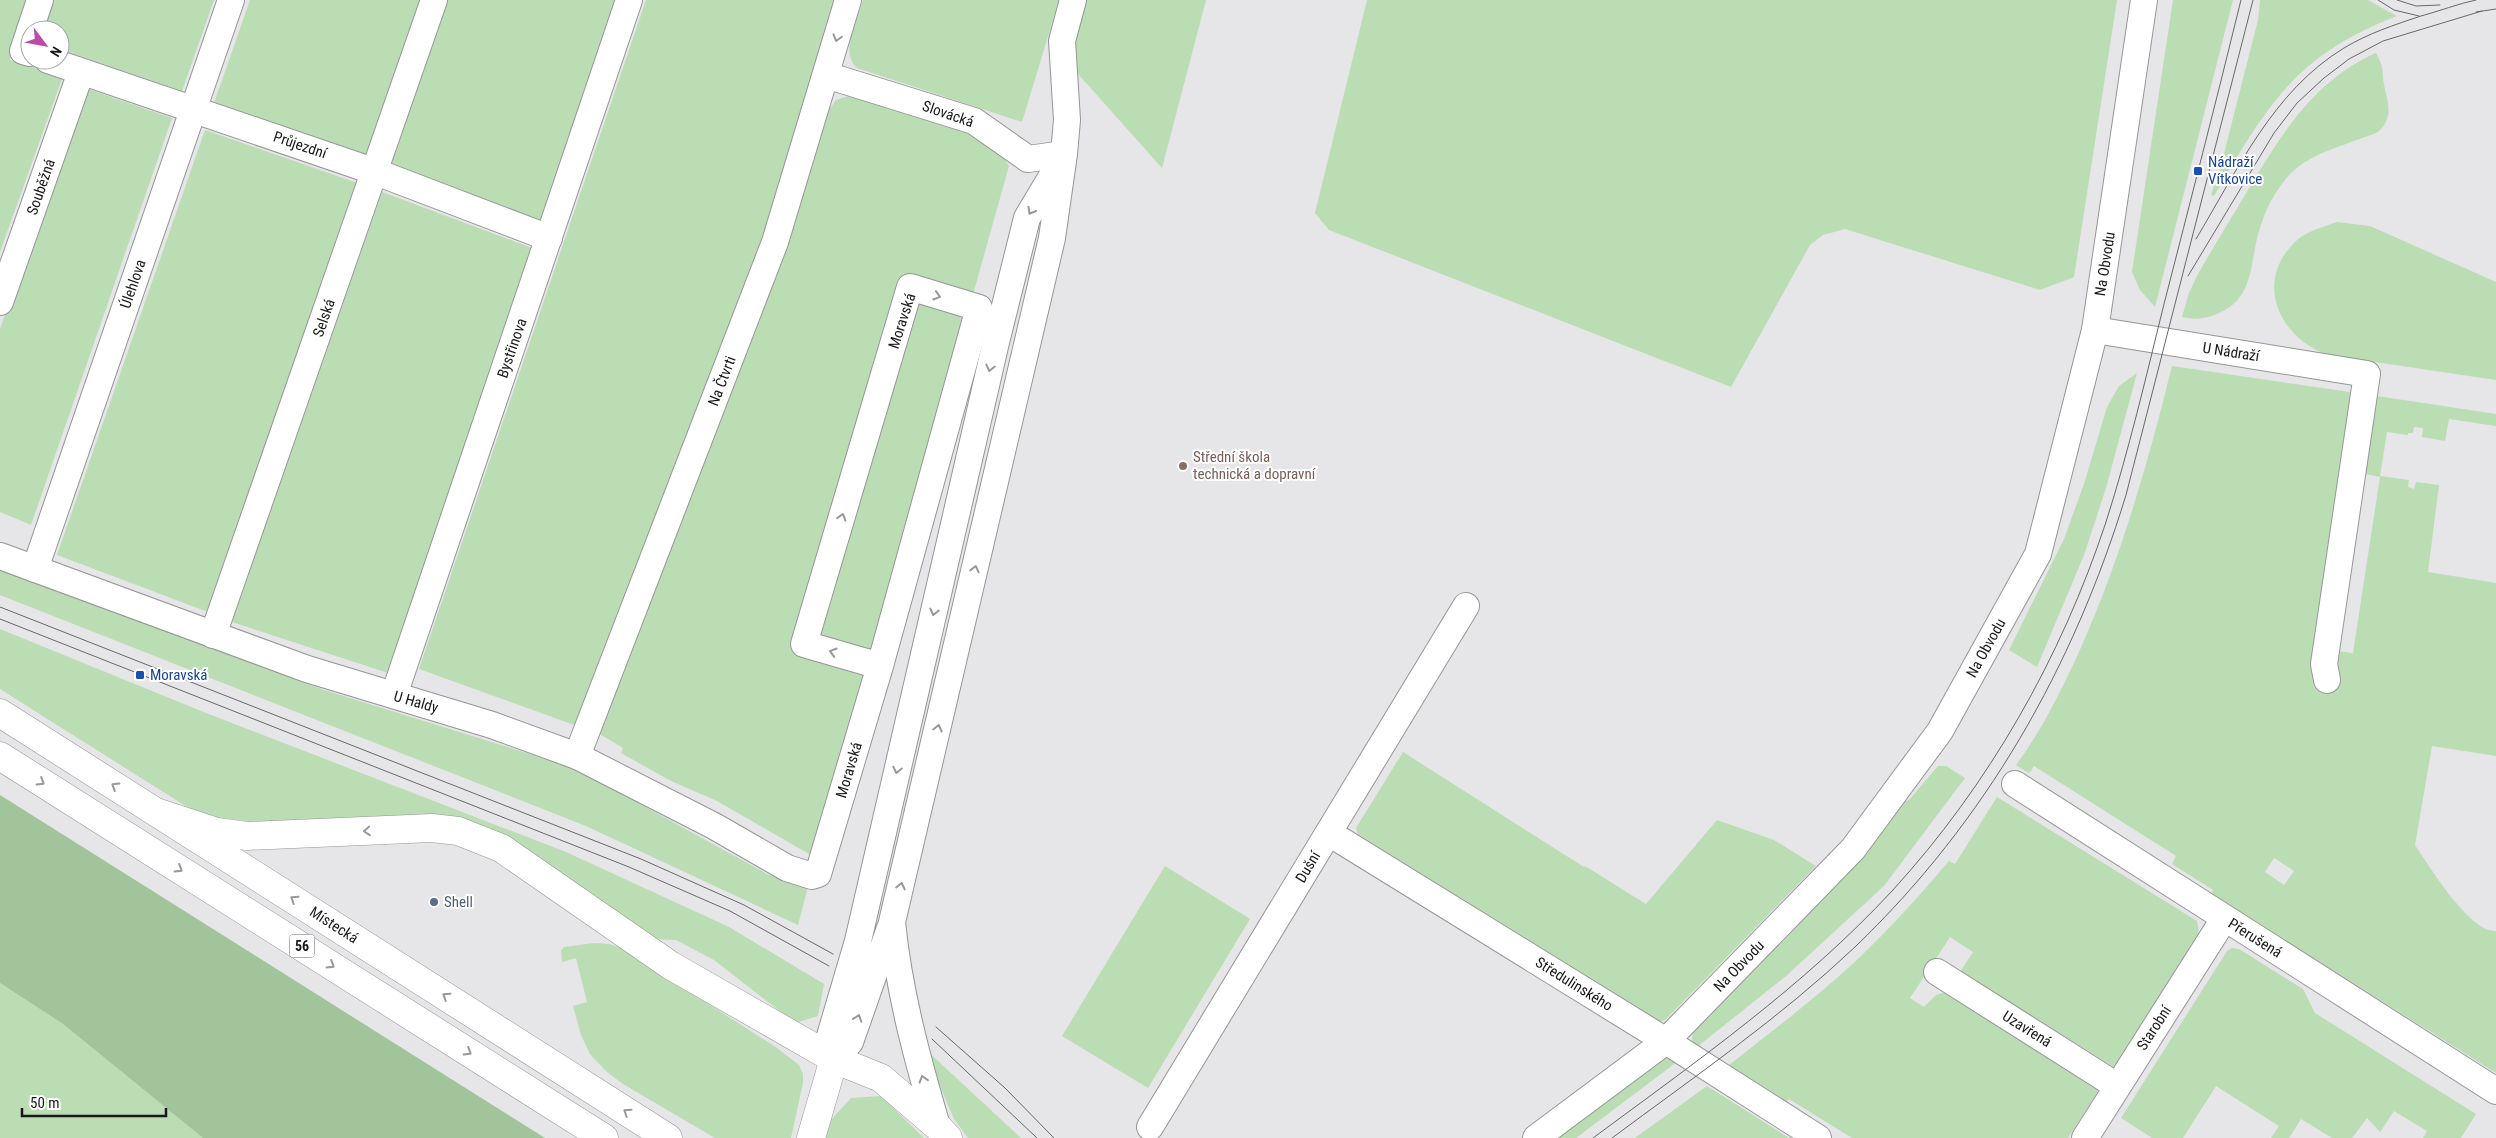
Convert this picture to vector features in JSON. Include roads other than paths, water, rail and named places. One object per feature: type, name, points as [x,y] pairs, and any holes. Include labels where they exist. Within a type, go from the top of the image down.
[{"type":"highway","name":"Místecká","points":[[0,713],[668,1138]]},
{"type":"highway","name":"56","points":[[0,756],[604,1138]]},
{"type":"highway","points":[[156,812],[217,832],[247,836],[416,828],[458,831],[501,848],[670,966],[834,1060],[881,1078],[943,1132]]},
{"type":"highway","points":[[813,1130],[834,1060]]},
{"type":"street","points":[[34,20],[40,0]]},
{"type":"street","name":"Úlehlova","points":[[35,569],[231,0]]},
{"type":"street","name":"Selská","points":[[213,634],[376,172],[434,0]]},
{"type":"street","name":"Bystřinova","points":[[394,695],[629,0]]},
{"type":"street","name":"Na Čtvrti","points":[[577,756],[775,242],[848,0]]},
{"type":"street","points":[[834,1060],[850,1042],[892,922],[1050,247],[1064,154],[1067,120],[1062,40],[1073,0]]},
{"type":"street","name":"Na Obvodu","points":[[1536,1138],[1666,1041],[1853,849],[1940,731],[2038,554],[2095,330],[2144,0]]},
{"type":"street","name":"Průjezdní","points":[[70,68],[194,108],[376,172],[550,238]]},
{"type":"street","name":"Souběžná","points":[[0,302],[81,72]]},
{"type":"street","name":"Slovácká","points":[[826,75],[974,121],[1028,159],[1064,154]]},
{"type":"street","points":[[834,1060],[830,1036],[858,941],[996,342],[1027,218],[1064,154]]},
{"type":"street","name":"Moravská","points":[[818,874],[880,666],[979,308],[910,287],[804,644],[880,666]]},
{"type":"street","name":"U Nádraží","points":[[2095,330],[2367,374],[2324,664],[2326,680]]},
{"type":"street","name":"U Haldy","points":[[0,556],[314,672],[492,725],[577,756],[698,817],[787,868],[812,876],[818,874]]},
{"type":"street","name":"Dušní","points":[[1150,1127],[1466,606]]},
{"type":"street","name":"Přerušená","points":[[2015,784],[2496,1091]]},
{"type":"street","name":"Středulinského","points":[[1329,833],[1666,1041],[1811,1136]]},
{"type":"street","name":"Starobní","points":[[2085,1138],[2224,919]]},
{"type":"street","points":[[892,922],[898,980],[918,1063],[943,1132]]},
{"type":"street","name":"Uzavřená","points":[[1937,972],[2117,1086]]},
{"type":"tram line","points":[[1593,1138],[1710,1051],[1786,991],[1858,926],[1892,891],[1960,808],[2018,718],[2044,671],[2067,622],[2088,573],[2106,522],[2137,413],[2241,0]]},
{"type":"tram line","points":[[1612,1138],[1767,1023],[1855,947],[1902,898],[1945,848],[1984,794],[2020,739],[2052,681],[2080,621],[2105,559],[2126,495],[2253,0]]},
{"type":"tram line","points":[[2378,0],[2394,10],[2419,16]]},
{"type":"tram line","points":[[2397,0],[2416,6],[2440,5]]},
{"type":"tram line","points":[[2196,239],[2259,134],[2297,86],[2319,66],[2344,48],[2391,26],[2476,0]]},
{"type":"tram line","points":[[2476,12],[2496,9]]},
{"type":"tram line","points":[[2188,276],[2274,133],[2297,103],[2324,78],[2349,59],[2383,41],[2482,11]]},
{"type":"tram line","points":[[0,607],[641,859],[744,905],[833,954]]},
{"type":"tram line","points":[[0,619],[629,867],[730,911],[829,966]]},
{"type":"tram line","points":[[936,1027],[1005,1088],[1054,1138]]},
{"type":"tram line","points":[[932,1039],[1037,1138]]},
{"type":"place","name":"Nádraží Vítkovice","points":[[2198,171]]},
{"type":"place","name":"Střední škola technická a dopravní","points":[[1183,466]]},
{"type":"place","name":"Moravská","points":[[140,675]]},
{"type":"place","name":"Shell","points":[[434,902]]}]
